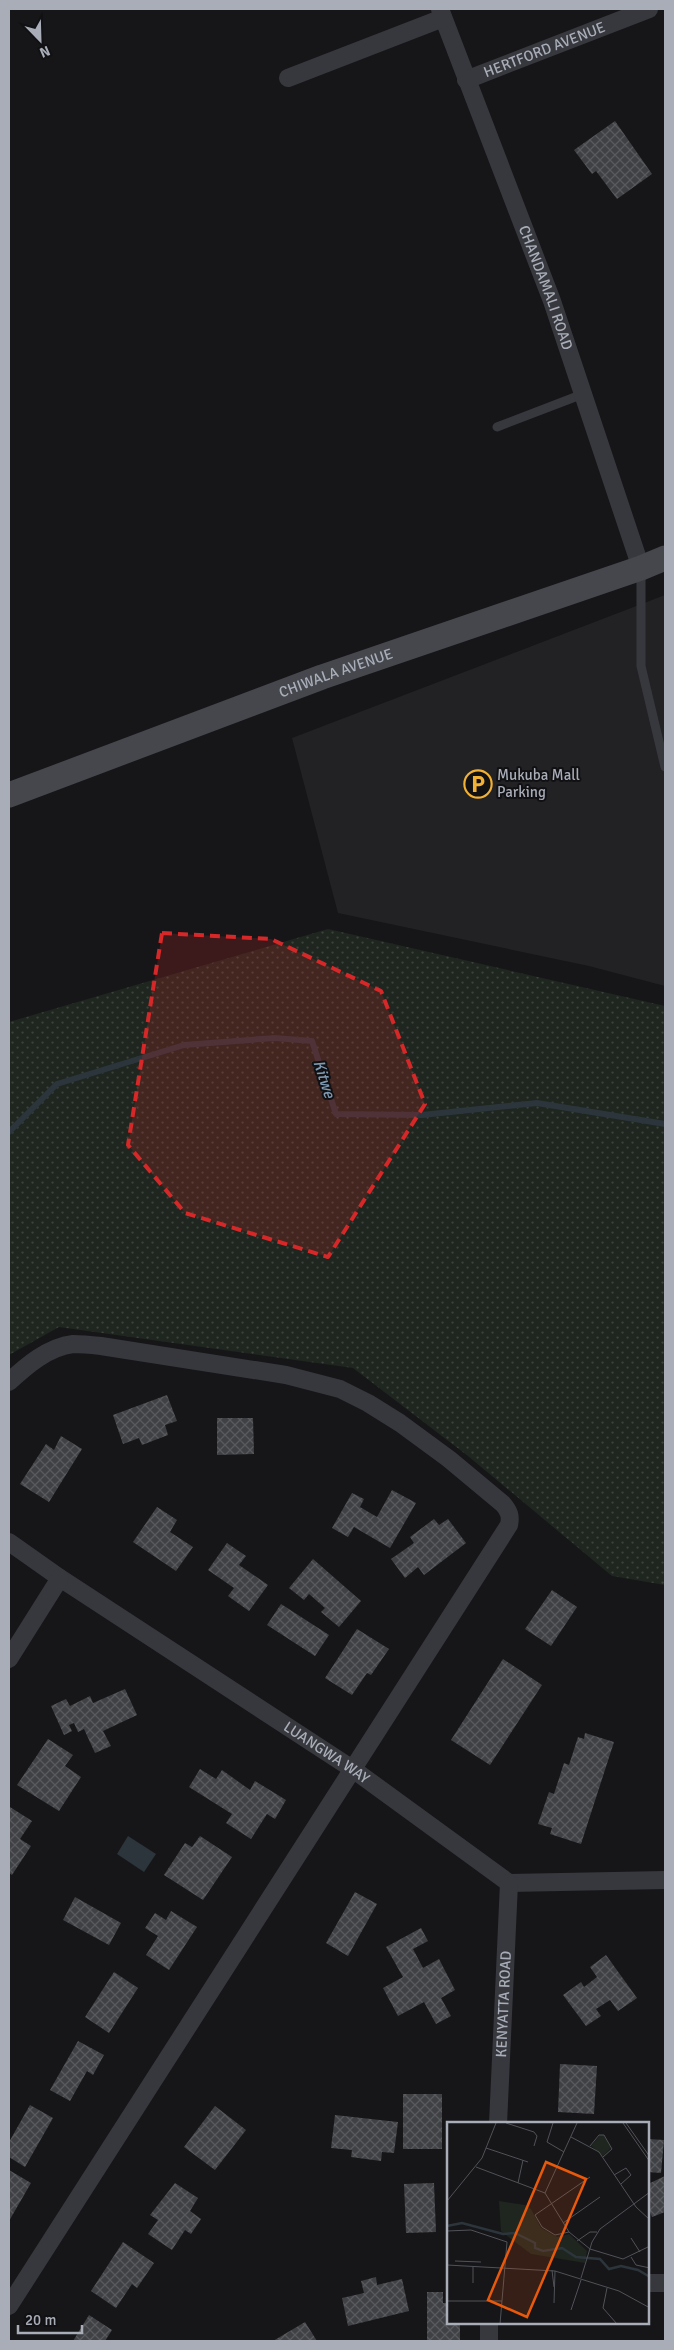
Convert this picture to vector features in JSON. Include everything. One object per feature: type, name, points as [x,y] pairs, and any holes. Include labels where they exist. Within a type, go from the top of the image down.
[{"type":"main road","name":"CHIWALA AVENUE","points":[[9,795],[322,677],[641,568],[665,558]]},
{"type":"street","name":"HERTFORD AVENUE","points":[[466,80],[650,9]]},
{"type":"street","name":"CHANDAMALI ROAD","points":[[442,13],[552,301],[641,568]]},
{"type":"street","points":[[288,78],[442,13]]},
{"type":"street","points":[[9,1382],[29,1364],[48,1352],[72,1344],[101,1346],[286,1375],[340,1389],[368,1403],[449,1459],[503,1504],[510,1514],[509,1526],[9,2306]]},
{"type":"street","name":"LUANGWA WAY","points":[[9,1542],[60,1578],[354,1770],[509,1883]]},
{"type":"street","points":[[9,1659],[60,1578]]},
{"type":"street","points":[[509,1883],[665,1880]]},
{"type":"street","name":"KENYATTA ROAD","points":[[498,2122],[509,1883]]},
{"type":"street","points":[[649,2283],[665,2283]]},
{"type":"street","points":[[488,2341],[489,2325]]},
{"type":"lane","points":[[497,427],[583,394]]},
{"type":"lane","points":[[641,568],[641,666],[665,767]]},
{"type":"highlighted area","points":[[162,933],[271,939],[381,991],[425,1104],[328,1257],[185,1213],[128,1145]]},
{"type":"shaded area","name":"Mukuba Mall Parking","points":[[665,595],[665,986],[589,966],[338,913],[292,738]]},
{"type":"shaded area","points":[[328,929],[665,1006],[665,1585],[612,1576],[468,1456],[353,1368],[59,1327],[9,1355],[9,1022]]},
{"type":"shaded area","points":[[128,1836],[156,1854],[144,1872],[117,1854]]},
{"type":"building","points":[[615,121],[652,174],[617,199],[596,171],[592,174],[574,150]]},
{"type":"building","points":[[167,1395],[177,1421],[165,1425],[168,1435],[142,1445],[139,1438],[123,1444],[113,1415]]},
{"type":"building","points":[[217,1418],[253,1418],[254,1454],[217,1455]]},
{"type":"building","points":[[61,1436],[82,1449],[49,1502],[20,1484],[46,1444],[54,1450]]},
{"type":"building","points":[[392,1490],[416,1503],[390,1548],[354,1527],[348,1537],[332,1528],[352,1493],[364,1499],[360,1507],[377,1517]]},
{"type":"building","points":[[157,1507],[177,1520],[170,1532],[193,1547],[176,1571],[133,1542]]},
{"type":"building","points":[[434,1519],[439,1525],[448,1519],[466,1543],[424,1575],[418,1567],[405,1578],[391,1559],[414,1543],[410,1537]]},
{"type":"building","points":[[227,1543],[246,1556],[239,1565],[268,1585],[249,1611],[228,1596],[234,1588],[208,1570]]},
{"type":"building","points":[[313,1559],[361,1601],[339,1627],[321,1612],[325,1608],[309,1594],[304,1600],[289,1588]]},
{"type":"building","points":[[552,1590],[577,1607],[551,1646],[525,1629]]},
{"type":"building","points":[[281,1604],[329,1635],[315,1656],[267,1625]]},
{"type":"building","points":[[357,1629],[389,1649],[371,1675],[367,1673],[352,1695],[325,1678]]},
{"type":"building","points":[[503,1659],[542,1685],[490,1765],[451,1740]]},
{"type":"building","points":[[125,1689],[137,1715],[103,1731],[111,1746],[95,1753],[84,1729],[78,1732],[74,1723],[69,1725],[72,1731],[64,1735],[51,1706],[66,1699],[70,1706],[90,1696],[93,1703]]},
{"type":"building","points":[[585,1733],[614,1742],[581,1844],[550,1834],[552,1828],[538,1824],[549,1792],[554,1794],[564,1763],[569,1765],[578,1737],[584,1739]]},
{"type":"building","points":[[48,1739],[73,1755],[65,1766],[81,1777],[59,1811],[17,1785]]},
{"type":"building","points":[[200,1769],[216,1779],[222,1770],[250,1790],[255,1781],[286,1800],[275,1819],[267,1814],[251,1839],[226,1823],[232,1814],[189,1787]]},
{"type":"building","points":[[10,1807],[32,1821],[20,1839],[31,1846],[12,1875],[9,1873]]},
{"type":"building","points":[[200,1836],[232,1857],[203,1900],[164,1875],[185,1843],[192,1847]]},
{"type":"building","points":[[355,1892],[377,1904],[348,1956],[326,1943]]},
{"type":"building","points":[[75,1897],[121,1923],[109,1945],[63,1920]]},
{"type":"building","points":[[171,1911],[197,1927],[169,1970],[146,1955],[158,1936],[145,1928],[155,1913],[166,1920]]},
{"type":"building","points":[[421,1928],[428,1941],[413,1949],[423,1968],[439,1959],[455,1990],[441,1998],[451,2016],[436,2024],[424,2002],[398,2016],[383,1988],[403,1977],[386,1947]]},
{"type":"building","points":[[606,1955],[637,1998],[618,2011],[610,2000],[596,2009],[601,2016],[586,2026],[563,1995],[581,1982],[584,1987],[597,1977],[590,1967]]},
{"type":"building","points":[[114,1972],[138,1988],[109,2033],[85,2017]]},
{"type":"building","points":[[78,2041],[104,2055],[93,2075],[87,2071],[70,2101],[50,2090]]},
{"type":"building","points":[[560,2064],[597,2066],[594,2114],[558,2112]]},
{"type":"building","points":[[403,2094],[442,2094],[442,2149],[403,2149]]},
{"type":"building","points":[[30,2105],[53,2118],[25,2167],[9,2157],[9,2142]]},
{"type":"building","points":[[215,2106],[246,2130],[215,2170],[184,2147]]},
{"type":"building","points":[[335,2115],[398,2122],[394,2153],[382,2152],[381,2161],[351,2157],[352,2150],[331,2148]]},
{"type":"building","points":[[649,2139],[664,2140],[661,2173],[649,2172]]},
{"type":"building","points":[[9,2170],[31,2183],[9,2221]]},
{"type":"building","points":[[665,2176],[665,2212],[652,2217],[649,2210],[649,2184]]},
{"type":"building","points":[[175,2183],[198,2198],[190,2211],[201,2219],[191,2234],[185,2230],[172,2250],[148,2234],[158,2220],[150,2215]]},
{"type":"building","points":[[434,2183],[436,2232],[406,2233],[404,2184]]},
{"type":"building","points":[[123,2242],[154,2263],[137,2288],[132,2284],[116,2308],[91,2291]]},
{"type":"building","points":[[376,2277],[377,2285],[402,2279],[409,2311],[348,2326],[342,2298],[364,2293],[361,2281]]},
{"type":"building","points":[[427,2292],[443,2292],[443,2303],[447,2303],[447,2325],[460,2325],[460,2341],[427,2341]]},
{"type":"building","points":[[89,2315],[112,2330],[105,2341],[73,2341]]},
{"type":"building","points":[[305,2322],[317,2341],[273,2341]]},
{"type":"waterway","name":"Kitwe","points":[[9,1132],[57,1084],[184,1045],[275,1038],[312,1041],[336,1114],[422,1115],[537,1103],[665,1124]]},
{"type":"place","name":"Mukuba Mall Parking","points":[[478,784]]}]
